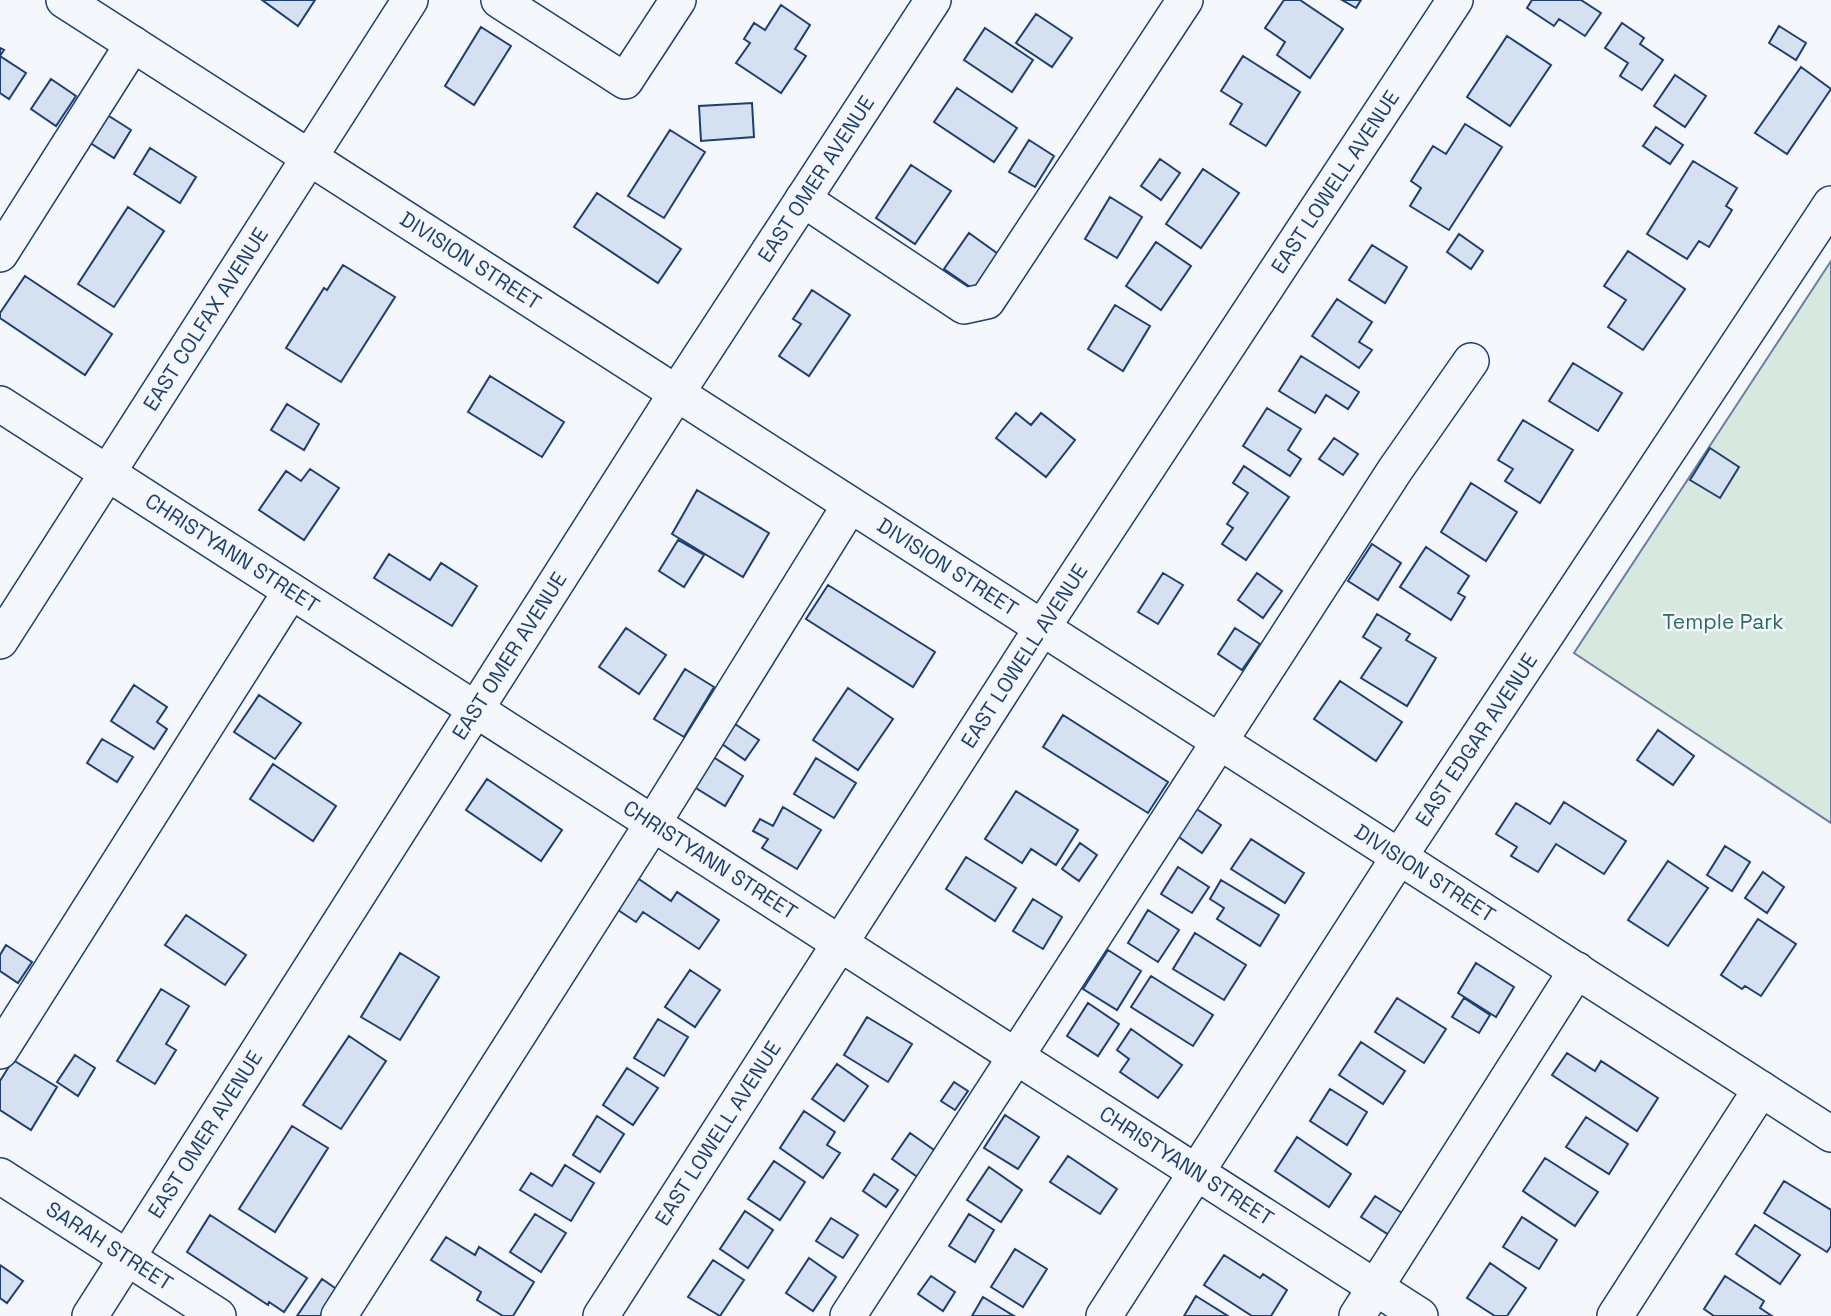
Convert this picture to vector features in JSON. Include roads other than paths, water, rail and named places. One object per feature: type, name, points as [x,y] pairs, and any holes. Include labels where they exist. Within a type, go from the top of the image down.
[{"type":"street","name":"DIVISION STREET","points":[[64,0],[1831,1134]]},
{"type":"street","name":"EAST COLFAX AVENUE","points":[[0,641],[411,0]]},
{"type":"street","points":[[499,0],[625,81],[678,0]]},
{"type":"street","name":"EAST OMER AVENUE","points":[[90,1316],[676,394],[933,0]]},
{"type":"street","points":[[803,199],[964,306],[987,302],[1185,0]]},
{"type":"street","name":"EAST LOWELL AVENUE","points":[[601,1316],[1042,628],[1455,0]]},
{"type":"street","points":[[0,254],[133,44]]},
{"type":"street","name":"EAST EDGAR AVENUE","points":[[1104,1316],[1399,857],[1831,204]]},
{"type":"street","points":[[848,1316],[1395,470],[1471,361]]},
{"type":"street","name":"CHRISTYANN STREET","points":[[0,404],[1420,1316]]},
{"type":"street","points":[[339,1316],[653,823],[850,505]]},
{"type":"street","points":[[0,1051],[291,591]]},
{"type":"street","points":[[1357,1316],[1577,970]]},
{"type":"street","points":[[1615,1316],[1761,1089]]},
{"type":"street","name":"SARAH STREET","points":[[0,1176],[218,1316]]},
{"type":"park label","name":"Temple Park","points":[[1723,622]]}]
